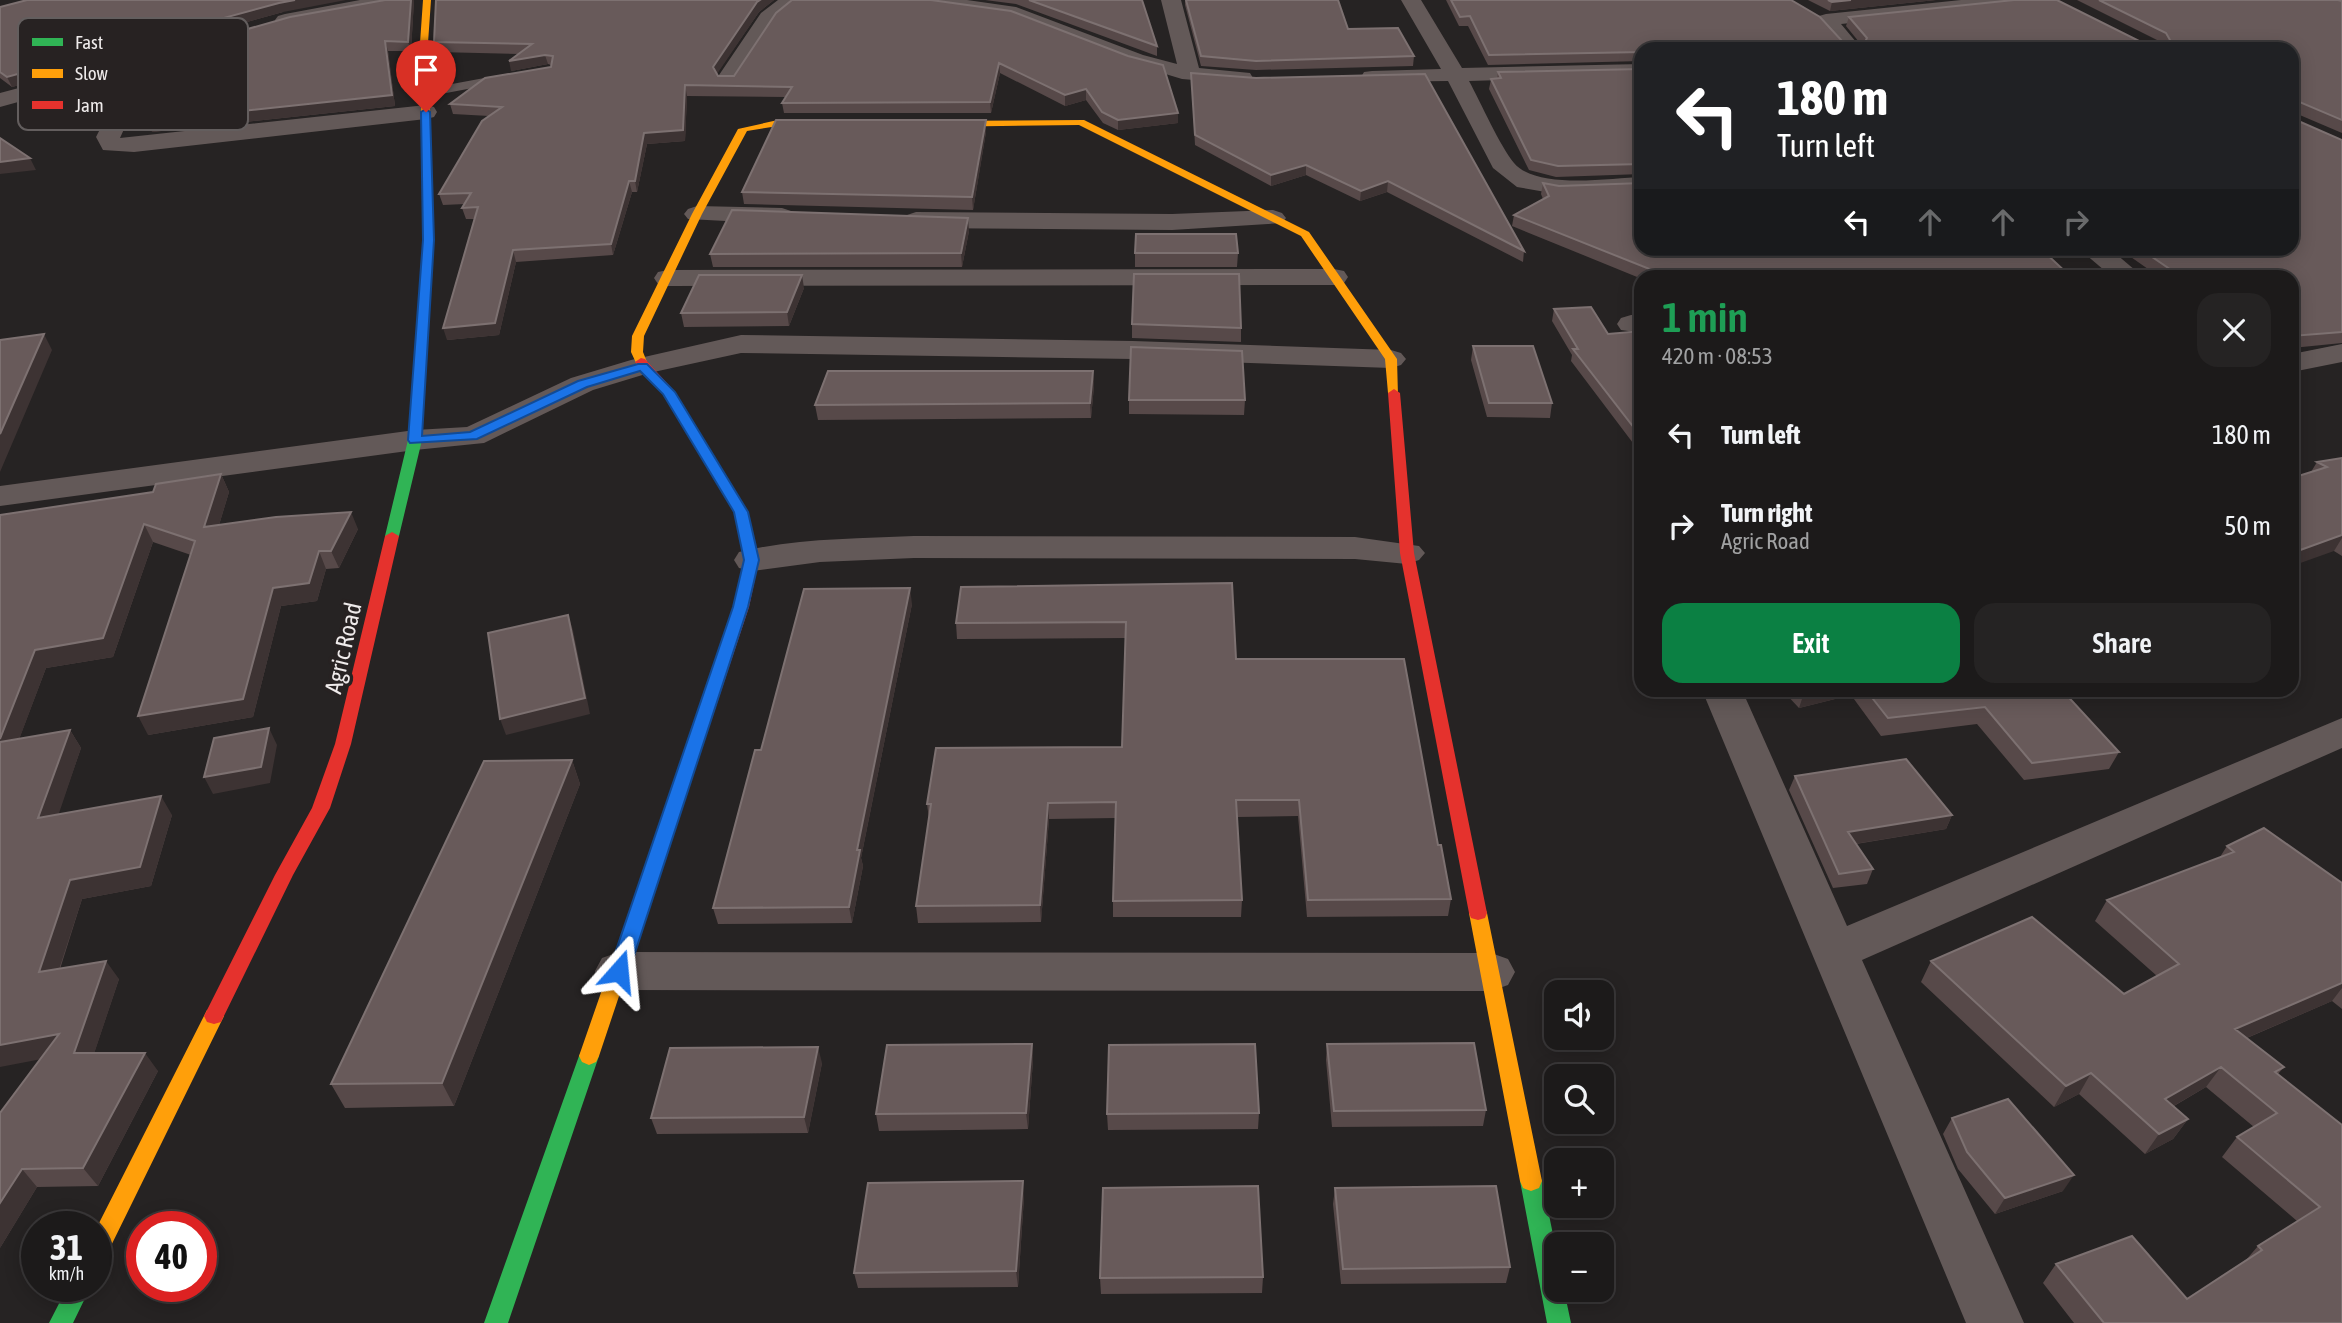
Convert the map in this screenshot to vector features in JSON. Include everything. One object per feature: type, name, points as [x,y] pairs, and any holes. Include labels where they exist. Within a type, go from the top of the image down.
[{"type":"street","points":[[264,26],[351,6],[391,0]]},
{"type":"street","name":"Agric Road","points":[[112,1221],[284,875],[321,808],[343,744],[415,440],[429,240],[425,102],[427,0]]},
{"type":"street","points":[[728,78],[768,17],[790,0]]},
{"type":"street","points":[[927,0],[1016,13],[1136,59],[1190,74],[1256,79]]},
{"type":"street","points":[[1171,0],[1190,74]]},
{"type":"street","points":[[1411,0],[1456,76],[1504,168],[1526,182],[1557,187],[1634,184]]},
{"type":"street","points":[[1826,20],[1957,2],[2017,0]]},
{"type":"street","points":[[1807,10],[1826,20],[1846,42]]},
{"type":"street","points":[[1350,78],[1634,70]]},
{"type":"street","points":[[0,100],[18,95]]},
{"type":"street","points":[[248,128],[425,102]]},
{"type":"street","points":[[915,124],[1081,122],[1305,234],[1391,359],[1407,553],[1559,1323]]},
{"type":"street","points":[[496,1323],[619,971],[741,607],[752,560],[741,512],[668,392],[642,366],[637,352],[638,336],[697,214],[743,129],[778,123],[845,124]]},
{"type":"street","points":[[111,130],[108,137],[111,145],[134,145],[236,130]]},
{"type":"street","points":[[697,214],[803,217]]},
{"type":"street","points":[[896,220],[1171,222],[1273,218]]},
{"type":"street","points":[[2102,256],[2120,270]]},
{"type":"street","points":[[668,278],[1334,276]]},
{"type":"street","points":[[0,496],[415,440],[473,436],[582,384],[642,366],[741,344],[1133,350],[1391,359]]},
{"type":"street","points":[[2299,362],[2342,353]]},
{"type":"street","points":[[752,560],[820,551],[914,547],[1355,548],[1407,553]]},
{"type":"street","points":[[1725,697],[1995,1323]]},
{"type":"street","points":[[1836,951],[2342,732]]},
{"type":"street","points":[[619,971],[1491,972]]},
{"type":"street","points":[[61,1323],[72,1302]]},
{"type":"lane","points":[[425,102],[520,76]]},
{"type":"building","points":[[27,0],[295,0],[224,18],[18,18],[18,74],[7,77],[0,72],[0,7]]},
{"type":"building","points":[[385,0],[411,0],[408,42],[385,41],[392,95],[248,110],[248,29],[290,17]]},
{"type":"building","points":[[436,0],[760,0],[713,67],[718,76],[734,76],[776,13],[792,0],[931,0],[1011,11],[1128,56],[1163,65],[1178,113],[1118,120],[1102,112],[1086,89],[1065,95],[999,63],[990,102],[782,103],[792,87],[685,85],[683,130],[644,133],[635,181],[629,181],[611,244],[513,250],[495,323],[443,328],[478,207],[462,208],[471,193],[439,194],[482,121],[502,107],[450,104],[485,78],[551,67],[553,56],[509,61],[532,44],[434,42]]},
{"type":"building","points":[[1029,0],[1142,0],[1157,46]]},
{"type":"building","points":[[1186,0],[1338,0],[1348,29],[1398,28],[1414,56],[1256,61],[1201,56]]},
{"type":"building","points":[[1451,0],[1791,0],[1820,17],[1842,41],[1865,42],[1634,42],[1634,52],[1489,55],[1470,16],[1460,17]]},
{"type":"building","points":[[2014,0],[2057,0],[2141,42],[1865,42],[1867,38],[1849,17]]},
{"type":"building","points":[[2099,0],[2342,1],[2342,120],[2299,102],[2299,42],[2168,42],[2170,40],[2166,33]]},
{"type":"building","points":[[1634,69],[1634,164],[1558,166],[1531,160],[1491,79],[1501,78],[1498,72]]},
{"type":"building","points":[[1191,73],[1256,78],[1425,74],[1524,251],[1388,181],[1361,191],[1306,165],[1271,175],[1195,135]]},
{"type":"building","points":[[776,120],[986,120],[972,197],[742,192]]},
{"type":"building","points":[[2299,121],[2342,140],[2342,332],[2299,335],[2299,270],[2171,270],[2151,256],[2299,256]]},
{"type":"building","points":[[0,138],[30,158],[0,162]]},
{"type":"building","points":[[1543,183],[1559,186],[1634,183],[1634,256],[2049,256],[2064,270],[1652,270],[1514,215],[1549,196]]},
{"type":"building","points":[[732,210],[968,218],[961,253],[710,254]]},
{"type":"building","points":[[1136,234],[1236,234],[1238,253],[1135,253]]},
{"type":"building","points":[[1134,274],[1239,274],[1241,328],[1132,324]]},
{"type":"building","points":[[699,275],[802,275],[787,312],[681,313]]},
{"type":"building","points":[[1591,307],[1608,334],[1634,332],[1634,428],[1573,349],[1578,349],[1554,309]]},
{"type":"building","points":[[44,334],[0,434],[0,340]]},
{"type":"building","points":[[1473,346],[1533,346],[1552,403],[1489,403]]},
{"type":"building","points":[[1131,347],[1242,351],[1245,400],[1129,400]]},
{"type":"building","points":[[828,371],[1093,371],[1090,403],[815,405]]},
{"type":"building","points":[[2342,458],[2342,535],[2299,550],[2299,476],[2327,467],[2317,462]]},
{"type":"building","points":[[221,474],[204,527],[276,517],[351,512],[331,551],[319,551],[309,583],[273,588],[243,699],[138,716],[195,541],[144,524],[103,638],[35,650],[0,739],[0,515],[153,492],[156,484]]},
{"type":"building","points":[[1232,583],[1236,659],[1404,659],[1438,845],[1441,845],[1451,899],[1308,900],[1299,800],[1236,800],[1242,900],[1113,901],[1116,802],[1048,803],[1040,905],[916,906],[936,748],[1122,747],[1126,622],[956,623],[961,587]]},
{"type":"building","points":[[910,588],[857,850],[860,850],[849,907],[713,908],[755,750],[761,750],[804,589]]},
{"type":"building","points":[[568,615],[585,698],[500,719],[488,633]]},
{"type":"building","points":[[1872,697],[2068,697],[2119,752],[2032,763],[1985,707],[1888,718]]},
{"type":"building","points":[[269,728],[261,767],[204,777],[214,738]]},
{"type":"building","points":[[70,730],[38,818],[161,796],[140,867],[70,880],[39,972],[106,961],[74,1053],[145,1053],[83,1168],[22,1169],[0,1203],[0,1113],[59,1034],[0,1045],[0,742]]},
{"type":"building","points":[[1906,759],[1952,815],[1848,832],[1873,869],[1839,874],[1795,776]]},
{"type":"building","points":[[572,760],[442,1083],[331,1084],[484,761]]},
{"type":"building","points":[[2264,828],[2342,883],[2342,983],[2235,1029],[2284,1067],[2275,1072],[2342,1125],[2342,1323],[2104,1323],[2056,1264],[2132,1236],[2187,1299],[2262,1250],[2258,1246],[2320,1207],[2237,1137],[2277,1113],[2221,1067],[2165,1099],[2188,1119],[2159,1134],[2091,1073],[2066,1086],[1931,961],[2032,917],[2124,994],[2179,964],[2107,900],[2234,852],[2227,846]]},
{"type":"building","points":[[1474,1043],[1486,1110],[1334,1111],[1327,1044]]},
{"type":"building","points":[[1032,1044],[1026,1113],[876,1114],[887,1045]]},
{"type":"building","points":[[1255,1044],[1259,1113],[1107,1114],[1109,1045]]},
{"type":"building","points":[[818,1047],[804,1117],[651,1118],[670,1048]]},
{"type":"building","points":[[2008,1099],[2074,1175],[2005,1198],[1967,1152],[1952,1118]]},
{"type":"building","points":[[1023,1181],[1016,1271],[854,1273],[868,1183]]},
{"type":"building","points":[[1258,1186],[1263,1277],[1100,1278],[1103,1188]]},
{"type":"building","points":[[1496,1186],[1510,1267],[1343,1269],[1335,1188]]},
{"type":"traffic: fast","points":[[392,536],[415,440],[428,239]]},
{"type":"traffic: fast","points":[[496,1323],[589,1056]]},
{"type":"traffic: fast","points":[[1531,1181],[1559,1323]]},
{"type":"traffic: fast","points":[[61,1323],[72,1302]]},
{"type":"traffic: slow","points":[[427,0],[424,43],[428,239]]},
{"type":"traffic: slow","points":[[934,124],[1081,122],[1305,234],[1391,359],[1394,393]]},
{"type":"traffic: slow","points":[[641,362],[637,352],[638,336],[697,214],[743,129],[778,123],[828,125]]},
{"type":"traffic: slow","points":[[589,1056],[694,748]]},
{"type":"traffic: slow","points":[[1478,913],[1531,1181]]},
{"type":"traffic: slow","points":[[112,1221],[214,1016]]},
{"type":"traffic: jam","points":[[641,362],[669,392],[741,512],[752,560],[741,607],[694,748]]},
{"type":"traffic: jam","points":[[1394,393],[1407,553],[1478,913]]},
{"type":"traffic: jam","points":[[214,1016],[284,875],[321,808],[343,744],[392,536]]},
{"type":"route","points":[[426,112],[429,240],[415,440],[473,436],[582,384],[642,366],[668,392],[741,512],[752,560],[741,607],[619,971]]}]
